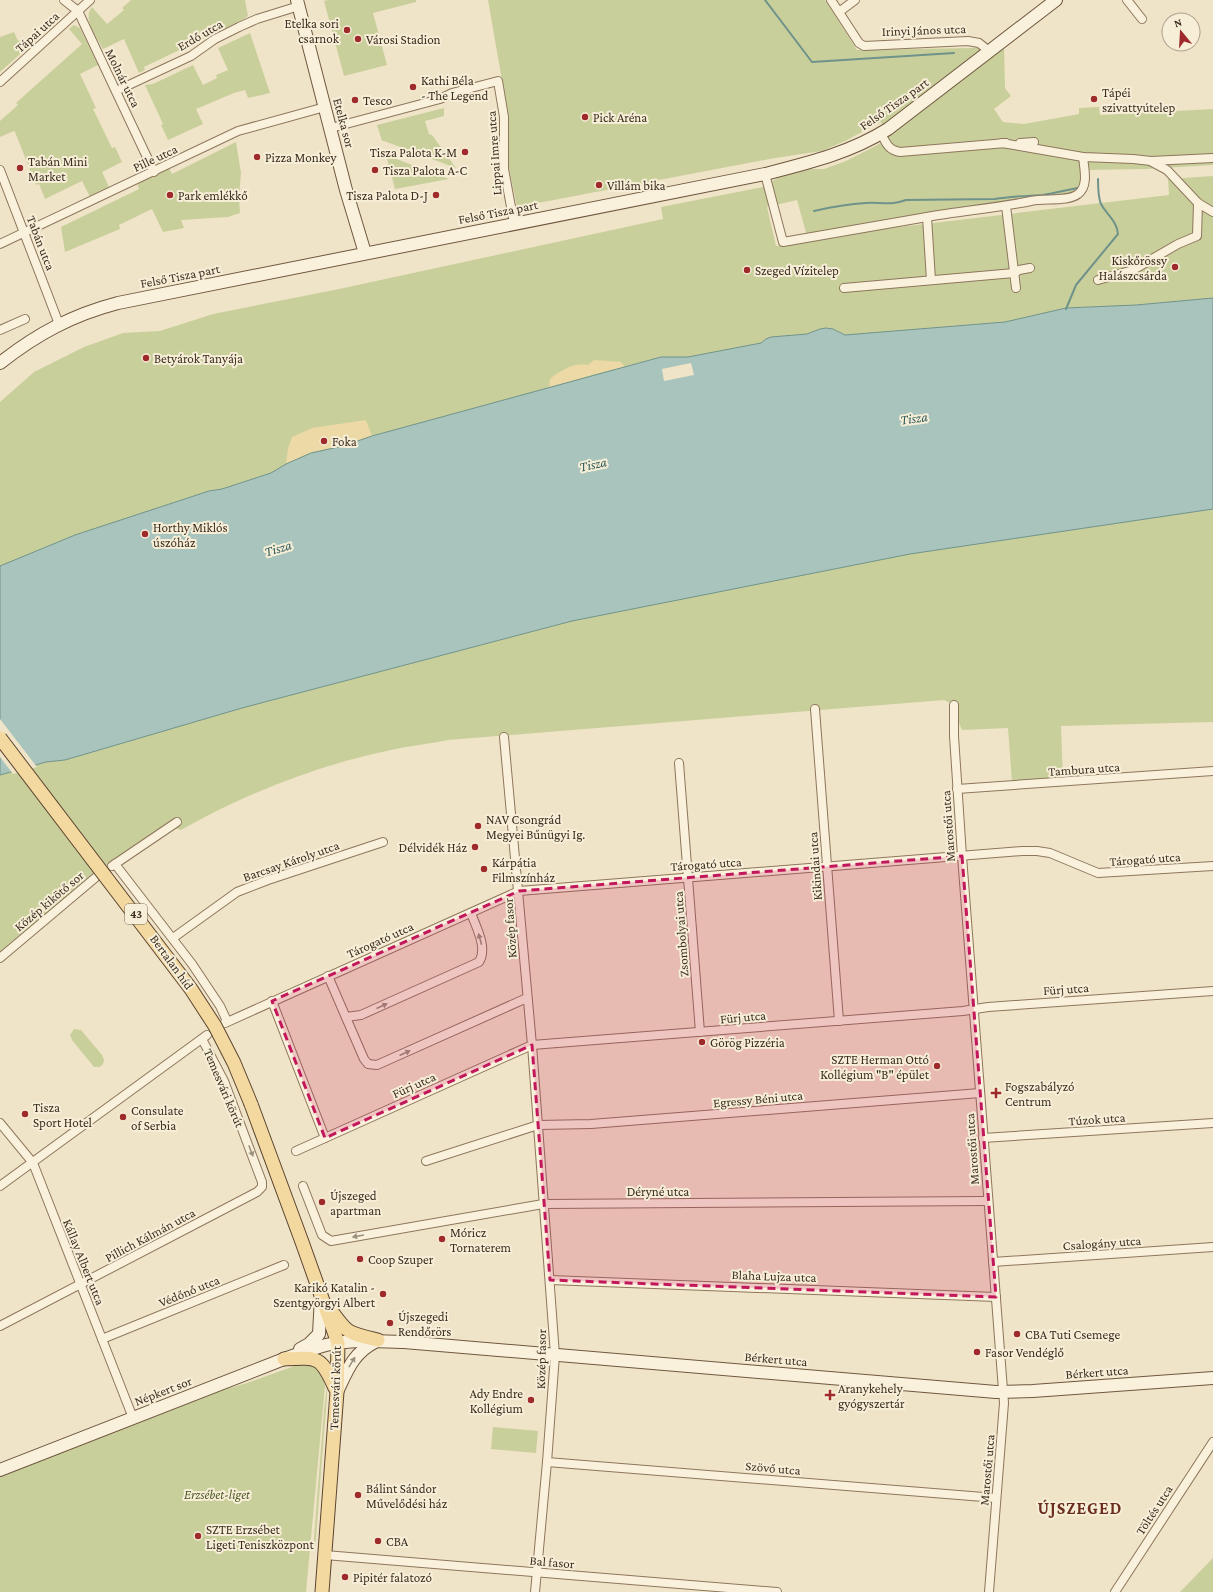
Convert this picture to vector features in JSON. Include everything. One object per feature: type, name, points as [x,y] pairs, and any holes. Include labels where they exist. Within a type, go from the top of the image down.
[{"type":"main road","name":"Bertalan híd","points":[[0,738],[191,989],[215,1026],[234,1063],[250,1104]]},
{"type":"main road","name":"Temesvári körút","points":[[250,1104],[338,1343],[337,1392],[322,1592]]},
{"type":"main road","points":[[321,1296],[346,1330],[359,1336],[378,1340]]},
{"type":"main road","points":[[284,1359],[307,1358],[319,1361],[329,1372],[337,1392]]},
{"type":"street","name":"Molnár utca","points":[[64,0],[78,11],[154,172]]},
{"type":"street","name":"Tápai utca","points":[[0,82],[90,0]]},
{"type":"street","points":[[831,0],[839,12],[855,0]]},
{"type":"street","points":[[987,52],[1056,0]]},
{"type":"street","points":[[1127,0],[1142,19]]},
{"type":"street","name":"Erdő utca","points":[[116,91],[191,56],[215,39],[239,27],[298,3]]},
{"type":"street","name":"Etelka sor","points":[[298,3],[365,253]]},
{"type":"street","name":"Irinyi János utca","points":[[839,12],[859,43],[868,47],[968,41],[979,43],[987,52]]},
{"type":"street","name":"Felső Tisza part","points":[[0,363],[32,340],[59,324],[95,309],[143,297],[765,174],[834,156],[862,144],[881,133],[987,52]]},
{"type":"street","name":"Lippai Imre utca","points":[[331,128],[440,99],[452,93],[498,81],[504,117],[504,169],[514,223]]},
{"type":"street","name":"Pille utca","points":[[0,244],[238,131],[325,107]]},
{"type":"street","points":[[881,133],[888,147],[893,151],[900,152],[1034,142]]},
{"type":"street","points":[[1002,144],[1083,156],[1151,161],[1213,158]]},
{"type":"street","points":[[765,174],[783,242],[1042,199],[1071,198],[1077,195],[1083,188],[1085,180],[1083,156]]},
{"type":"street","points":[[1151,161],[1172,174],[1198,204],[1213,212]]},
{"type":"street","name":"Tabán utca","points":[[0,170],[59,324]]},
{"type":"street","points":[[1098,280],[1133,270],[1178,244],[1197,236],[1198,204]]},
{"type":"street","points":[[1006,206],[1016,288]]},
{"type":"street","points":[[927,217],[931,280]]},
{"type":"street","points":[[844,288],[1014,273],[1019,270],[1030,268]]},
{"type":"street","points":[[0,330],[25,318]]},
{"type":"street","name":"Marostői utca","points":[[954,705],[957,789],[1004,1392],[1004,1417],[989,1592]]},
{"type":"street","name":"Kikindai utca","points":[[815,709],[838,1021]]},
{"type":"street","name":"Közép fasor","points":[[504,737],[532,1045],[555,1355],[535,1592]]},
{"type":"street","name":"Zsombolyai utca","points":[[679,763],[700,1032]]},
{"type":"street","name":"Tambura utca","points":[[957,789],[1213,771]]},
{"type":"street","points":[[172,938],[113,865],[177,822]]},
{"type":"street","name":"Barcsay Károly utca","points":[[172,938],[237,892],[252,885],[382,842]]},
{"type":"street","name":"Tárogató utca","points":[[172,938],[220,1006],[226,1022],[519,891],[827,866],[1037,851],[1050,853],[1098,873],[1108,874],[1213,866]]},
{"type":"street","name":"Közép kikötő sor","points":[[0,958],[94,878]]},
{"type":"street","points":[[346,1017],[361,1016],[479,962],[483,951],[471,913]]},
{"type":"street","points":[[328,976],[364,1059],[368,1064],[377,1065],[527,998]]},
{"type":"street","name":"Fürj utca","points":[[296,1151],[532,1045],[974,1010],[988,1007],[1213,991]]},
{"type":"street","points":[[272,1001],[325,1138]]},
{"type":"street","name":"Temesvári körút","points":[[32,1163],[205,1037],[224,1081],[262,1182]]},
{"type":"street","name":"Egressy Béni utca","points":[[538,1125],[591,1124],[980,1094]]},
{"type":"street","name":"Kállay Albert utca","points":[[0,1123],[32,1163],[133,1418]]},
{"type":"street","name":"Túzok utca","points":[[983,1138],[1213,1123]]},
{"type":"street","points":[[426,1161],[538,1125]]},
{"type":"street","points":[[0,1186],[32,1163]]},
{"type":"street","name":"Pillich Kálmán utca","points":[[0,1326],[256,1192],[262,1187],[262,1182]]},
{"type":"street","name":"Déryné utca","points":[[303,1186],[322,1236],[331,1241],[543,1204],[988,1201]]},
{"type":"street","name":"Csalogány utca","points":[[993,1262],[1213,1247]]},
{"type":"street","name":"Védőnő utca","points":[[102,1339],[284,1265]]},
{"type":"street","name":"Blaha Lujza utca","points":[[550,1280],[996,1297]]},
{"type":"street","points":[[284,1359],[309,1344],[319,1334],[321,1296]]},
{"type":"street","points":[[337,1392],[352,1360],[367,1346],[378,1340]]},
{"type":"street","name":"Bérkert utca","points":[[338,1343],[378,1340],[1004,1392],[1213,1378]]},
{"type":"street","name":"Népkert sor","points":[[0,1470],[284,1359],[338,1343]]},
{"type":"street","name":"Töltés utca","points":[[1115,1592],[1213,1442]]},
{"type":"street","name":"Szövő utca","points":[[547,1462],[996,1498]]},
{"type":"street","name":"Bal fasor","points":[[325,1555],[777,1592]]},
{"type":"highlighted area","points":[[962,856],[996,1297],[550,1280],[532,1045],[325,1138],[272,1001],[519,891]]},
{"type":"green space","points":[[131,0],[245,0],[248,16],[144,67],[145,70],[139,73],[124,39],[103,49],[92,28],[89,17],[89,12],[92,7],[107,24],[124,10],[122,8]]},
{"type":"green space","name":"Városi Stadion","points":[[416,0],[416,2],[373,13],[387,65],[344,76],[324,1]]},
{"type":"green space","points":[[488,0],[825,0],[857,50],[972,48],[1004,44],[1005,88],[1011,96],[994,109],[1003,122],[1024,124],[1079,114],[1079,108],[1099,107],[1100,115],[1213,109],[1213,165],[1147,169],[1083,170],[1081,186],[1071,195],[807,236],[797,200],[767,207],[776,246],[865,231],[1169,195],[1168,179],[1213,176],[1213,298],[1136,305],[1066,308],[1005,322],[845,335],[833,329],[820,329],[807,334],[771,337],[761,343],[688,357],[661,357],[372,436],[286,464],[271,473],[222,489],[209,491],[75,535],[0,566],[0,402],[34,372],[84,347],[123,333],[160,331],[213,314],[339,289],[663,219],[661,207],[763,187],[779,177],[811,169],[824,169],[846,161],[889,139],[881,122],[822,151],[775,158],[517,207],[508,163],[509,121]]},
{"type":"green space","points":[[74,25],[80,28],[98,65],[80,74],[96,108],[93,109],[112,148],[115,147],[122,162],[102,172],[109,187],[90,197],[82,181],[45,199],[39,184],[36,185],[15,132],[14,131],[0,137],[0,121],[18,105],[16,103],[82,44],[69,29]]},
{"type":"green space","points":[[14,32],[18,41],[34,34],[37,39],[0,72],[0,37]]},
{"type":"green space","points":[[250,33],[270,93],[248,98],[245,90],[196,109],[203,124],[168,140],[161,125],[163,124],[145,85],[153,84],[193,65],[203,85],[217,78],[216,75],[228,70],[218,48]]},
{"type":"green space","points":[[444,108],[444,116],[425,121],[429,134],[432,135],[456,168],[382,141],[377,125]]},
{"type":"green space","points":[[236,142],[241,173],[239,197],[240,213],[228,217],[181,220],[184,228],[163,232],[152,209],[119,225],[120,229],[65,252],[61,227],[139,189],[137,183],[169,168],[172,174]]},
{"type":"green space","points":[[386,155],[449,179],[395,189]]},
{"type":"green space","points":[[1213,509],[1213,722],[1061,726],[1063,779],[1012,782],[1008,728],[962,730],[950,703],[944,700],[448,740],[395,749],[333,765],[307,773],[255,793],[181,830],[167,825],[120,855],[87,880],[0,954],[0,775],[46,762],[65,760],[242,708],[572,621],[910,554]]},
{"type":"green space","points":[[74,1029],[81,1030],[102,1055],[104,1060],[100,1067],[94,1067],[72,1040],[70,1035]]},
{"type":"green space","name":"Erzsébet-liget","points":[[303,1363],[313,1365],[321,1370],[325,1386],[306,1592],[0,1592],[0,1474],[188,1400],[247,1383]]},
{"type":"green space","points":[[327,1385],[315,1550],[313,1550],[324,1410]]},
{"type":"green space","points":[[493,1427],[538,1431],[536,1453],[491,1449]]},
{"type":"green space","points":[[1213,1558],[1213,1592],[1180,1592]]},
{"type":"sand","points":[[594,360],[621,362],[625,367],[595,374],[549,388],[550,379],[559,373],[573,366],[583,364],[588,365]]},
{"type":"sand","name":"Foka","points":[[366,420],[372,436],[343,446],[311,453],[286,464],[288,448],[292,437],[312,428]]},
{"type":"water","name":"Tisza","points":[[1213,298],[1213,509],[910,554],[572,621],[242,708],[65,760],[46,762],[0,775],[0,566],[75,535],[209,491],[222,489],[271,473],[286,464],[311,453],[343,446],[372,436],[661,357],[688,357],[761,343],[771,337],[807,334],[826,328],[833,329],[845,335],[1005,322],[1066,308],[1136,305]]},
{"type":"pier","points":[[691,363],[694,375],[664,381],[662,369]]},
{"type":"pier","points":[[0,719],[37,767],[13,774],[0,757]]},
{"type":"waterway","points":[[765,0],[812,62],[954,53]]},
{"type":"waterway","points":[[1066,309],[1076,285],[1118,234],[1116,225],[1101,204],[1098,179]]},
{"type":"waterway","points":[[814,211],[853,204],[890,203],[906,200],[995,199],[1043,195],[1078,188]]},
{"type":"place","name":"Etelka sori csarnok","points":[[347,30]]},
{"type":"place","name":"Városi Stadion","points":[[358,39]]},
{"type":"place","name":"Kathi Béla - The Legend","points":[[413,87]]},
{"type":"place","name":"Tápéi szivattyútelep","points":[[1094,99]]},
{"type":"place","name":"Tesco","points":[[355,100]]},
{"type":"place","name":"Pick Aréna","points":[[585,117]]},
{"type":"place","name":"Tisza Palota K-M","points":[[465,152]]},
{"type":"place","name":"Pizza Monkey","points":[[257,157]]},
{"type":"place","name":"Tabán Mini Market","points":[[20,168]]},
{"type":"place","name":"Tisza Palota A-C","points":[[375,170]]},
{"type":"place","name":"Villám bika","points":[[599,185]]},
{"type":"place","name":"Park emlékkő","points":[[170,195]]},
{"type":"place","name":"Tisza Palota D-J","points":[[436,195]]},
{"type":"place","name":"Kiskőrössy Halászcsárda","points":[[1175,267]]},
{"type":"place","name":"Szeged Vízitelep","points":[[747,270]]},
{"type":"place","name":"Betyárok Tanyája","points":[[146,358]]},
{"type":"place","name":"Foka","points":[[324,441]]},
{"type":"place","name":"Horthy Miklós úszóház","points":[[145,534]]},
{"type":"place","name":"NAV Csongrád Megyei Bűnügyi Ig.","points":[[478,826]]},
{"type":"place","name":"Délvidék Ház","points":[[475,847]]},
{"type":"place","name":"Kárpátia Filmszínház","points":[[484,869]]},
{"type":"place","name":"Görög Pizzéria","points":[[702,1042]]},
{"type":"place","name":"SZTE Herman Ottó Kollégium \"B\" épület","points":[[937,1066]]},
{"type":"place","name":"Fogszabályzó Centrum","points":[[996,1093]]},
{"type":"place","name":"Tisza Sport Hotel","points":[[25,1114]]},
{"type":"place","name":"Consulate of Serbia","points":[[123,1117]]},
{"type":"place","name":"Újszeged apartman","points":[[322,1202]]},
{"type":"place","name":"Móricz Tornaterem","points":[[442,1239]]},
{"type":"place","name":"Coop Szuper","points":[[360,1259]]},
{"type":"place","name":"Karikó Katalin - Szentgyörgyi Albert","points":[[383,1294]]},
{"type":"place","name":"Újszegedi Rendőrörs","points":[[390,1323]]},
{"type":"place","name":"CBA Tuti Csemege","points":[[1017,1334]]},
{"type":"place","name":"Fasor Vendéglő","points":[[977,1352]]},
{"type":"place","name":"Aranykehely gyógyszertár","points":[[830,1395]]},
{"type":"place","name":"Ady Endre Kollégium","points":[[531,1400]]},
{"type":"place","name":"Bálint Sándor Művelődési ház","points":[[358,1495]]},
{"type":"place","name":"SZTE Erzsébet Ligeti Teniszközpont","points":[[198,1536]]},
{"type":"place","name":"CBA","points":[[378,1541]]},
{"type":"place","name":"Pipitér falatozó","points":[[345,1577]]},
{"type":"district","name":"ÚJSZEGED","points":[[1080,1508]]}]
